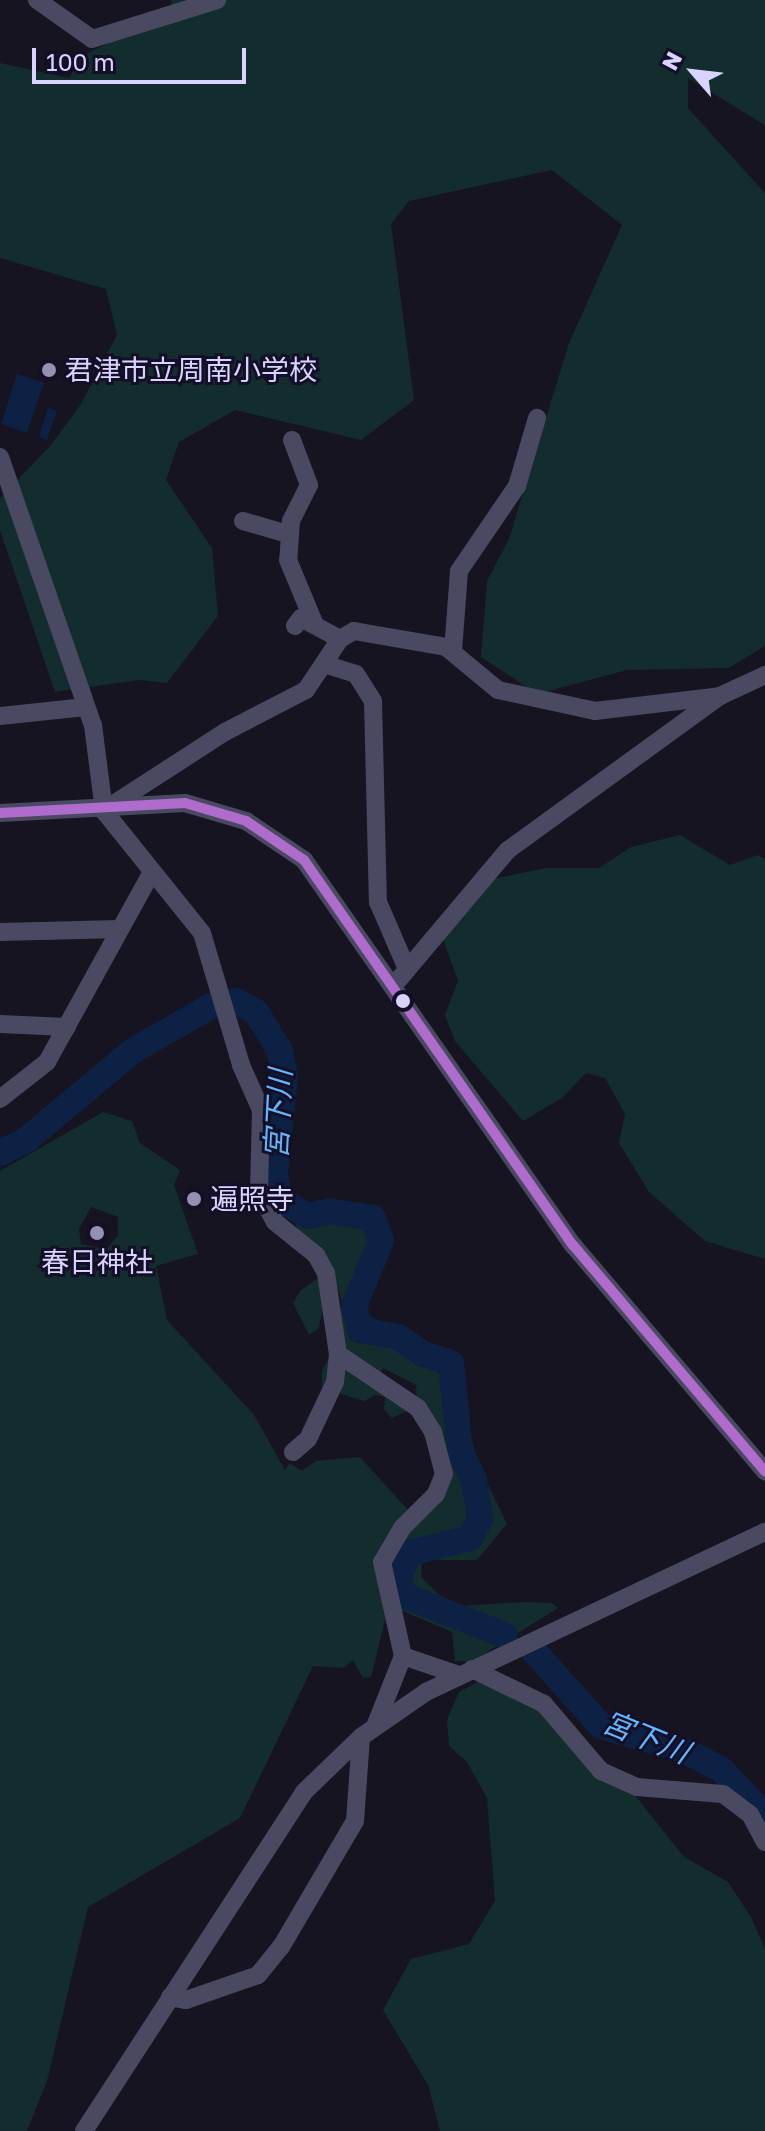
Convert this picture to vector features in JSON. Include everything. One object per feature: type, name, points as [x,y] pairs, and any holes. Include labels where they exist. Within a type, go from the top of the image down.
[{"type":"street","points":[[37,0],[92,39],[217,0]]},
{"type":"street","points":[[453,651],[459,571],[517,486],[537,418]]},
{"type":"street","points":[[292,440],[309,485],[288,534],[288,560],[315,625]]},
{"type":"street","points":[[0,457],[86,707],[104,811],[202,933],[231,1034],[261,1110],[259,1193],[281,1229],[320,1261],[338,1354],[332,1392],[308,1439],[293,1452]]},
{"type":"street","points":[[243,521],[288,534]]},
{"type":"street","points":[[295,626],[301,618],[340,639]]},
{"type":"street","points":[[104,811],[225,732],[306,690],[327,665],[340,639],[361,631],[453,651],[498,690],[595,711],[720,696]]},
{"type":"street","points":[[327,665],[356,674],[373,701],[378,902],[401,976]]},
{"type":"street","points":[[401,976],[508,850],[720,696],[765,675]]},
{"type":"street","points":[[0,716],[86,707]]},
{"type":"street","points":[[0,813],[104,811],[185,803],[246,821],[272,836],[323,881],[401,976],[573,1245],[765,1471]]},
{"type":"street","points":[[0,1099],[47,1062],[152,872]]},
{"type":"street","points":[[0,932],[119,929]]},
{"type":"street","points":[[0,1024],[67,1027]]},
{"type":"street","points":[[338,1354],[418,1408],[433,1432],[444,1474],[436,1494],[402,1528],[382,1562],[403,1656],[376,1724]]},
{"type":"street","points":[[84,2131],[304,1792],[361,1737],[376,1724],[466,1672],[765,1532]]},
{"type":"street","points":[[403,1656],[466,1672],[544,1704],[601,1771],[637,1787],[723,1794],[750,1814],[765,1842]]},
{"type":"street","points":[[170,1997],[186,2000],[258,1975],[281,1947],[355,1821],[361,1737]]},
{"type":"green space","points":[[172,0],[765,0],[765,125],[688,78],[688,108],[765,193],[765,646],[729,668],[627,670],[537,694],[481,657],[487,581],[509,539],[569,343],[622,225],[552,170],[409,201],[391,224],[414,400],[361,440],[235,410],[179,442],[166,480],[212,548],[218,616],[167,683],[139,680],[55,692],[0,530],[0,498],[51,445],[81,404],[117,335],[106,289],[0,258],[0,63],[69,78],[82,56],[166,15]]},
{"type":"green space","points":[[680,835],[730,865],[758,855],[765,859],[765,1259],[705,1241],[649,1192],[619,1143],[625,1114],[605,1078],[586,1073],[562,1098],[523,1121],[455,1041],[445,1015],[458,981],[443,939],[492,879],[547,868],[599,868],[631,847]]},
{"type":"green space","points":[[103,1112],[132,1121],[140,1143],[180,1170],[174,1185],[198,1254],[156,1266],[167,1320],[254,1415],[285,1470],[290,1463],[302,1471],[316,1461],[360,1457],[417,1520],[448,1475],[413,1408],[392,1418],[384,1409],[385,1397],[375,1395],[364,1401],[322,1388],[322,1370],[333,1352],[342,1301],[337,1286],[327,1293],[318,1329],[309,1335],[293,1303],[300,1291],[321,1276],[295,1224],[300,1210],[334,1199],[369,1209],[380,1223],[384,1254],[364,1313],[446,1358],[465,1405],[476,1460],[507,1524],[477,1560],[422,1560],[421,1577],[438,1594],[462,1606],[522,1602],[552,1603],[558,1608],[473,1661],[455,1661],[452,1632],[398,1609],[386,1616],[371,1677],[363,1678],[353,1660],[343,1668],[313,1666],[240,1818],[88,1907],[47,2081],[27,2131],[0,2131],[0,1171]],"holes":[[[91,1207],[118,1217],[118,1235],[107,1249],[81,1244],[79,1229]],[[383,1368],[416,1385],[417,1403],[379,1376]]]},
{"type":"green space","points":[[482,1680],[526,1697],[634,1794],[684,1857],[728,1882],[751,1917],[765,1949],[765,2131],[440,2131],[428,2085],[383,2010],[411,1959],[469,1944],[495,1901],[487,1798],[467,1762],[449,1746],[447,1720],[459,1692]]},
{"type":"water","points":[[17,374],[44,383],[27,433],[1,424]]},
{"type":"water","points":[[48,408],[57,411],[47,440],[39,437]]},
{"type":"waterway","name":"宮下川","points":[[0,1153],[25,1141],[134,1050],[211,1006],[236,1001],[256,1012],[280,1051],[285,1076],[275,1175],[278,1193],[287,1204],[308,1216],[329,1211],[373,1218],[381,1241],[354,1306],[360,1330],[398,1337],[423,1354],[451,1363],[460,1451],[474,1480],[480,1519],[470,1538],[409,1553],[399,1576],[403,1595],[504,1635]]},
{"type":"waterway","name":"宮下川","points":[[533,1650],[601,1726],[684,1750],[722,1770],[765,1816]]},
{"type":"transit line","points":[[0,813],[185,803],[246,821],[304,860],[573,1245],[765,1471]]},
{"type":"place","name":"君津市立周南小学校","points":[[49,370]]},
{"type":"place","name":"遍照寺","points":[[194,1199]]},
{"type":"place","name":"春日神社","points":[[97,1233]]}]
